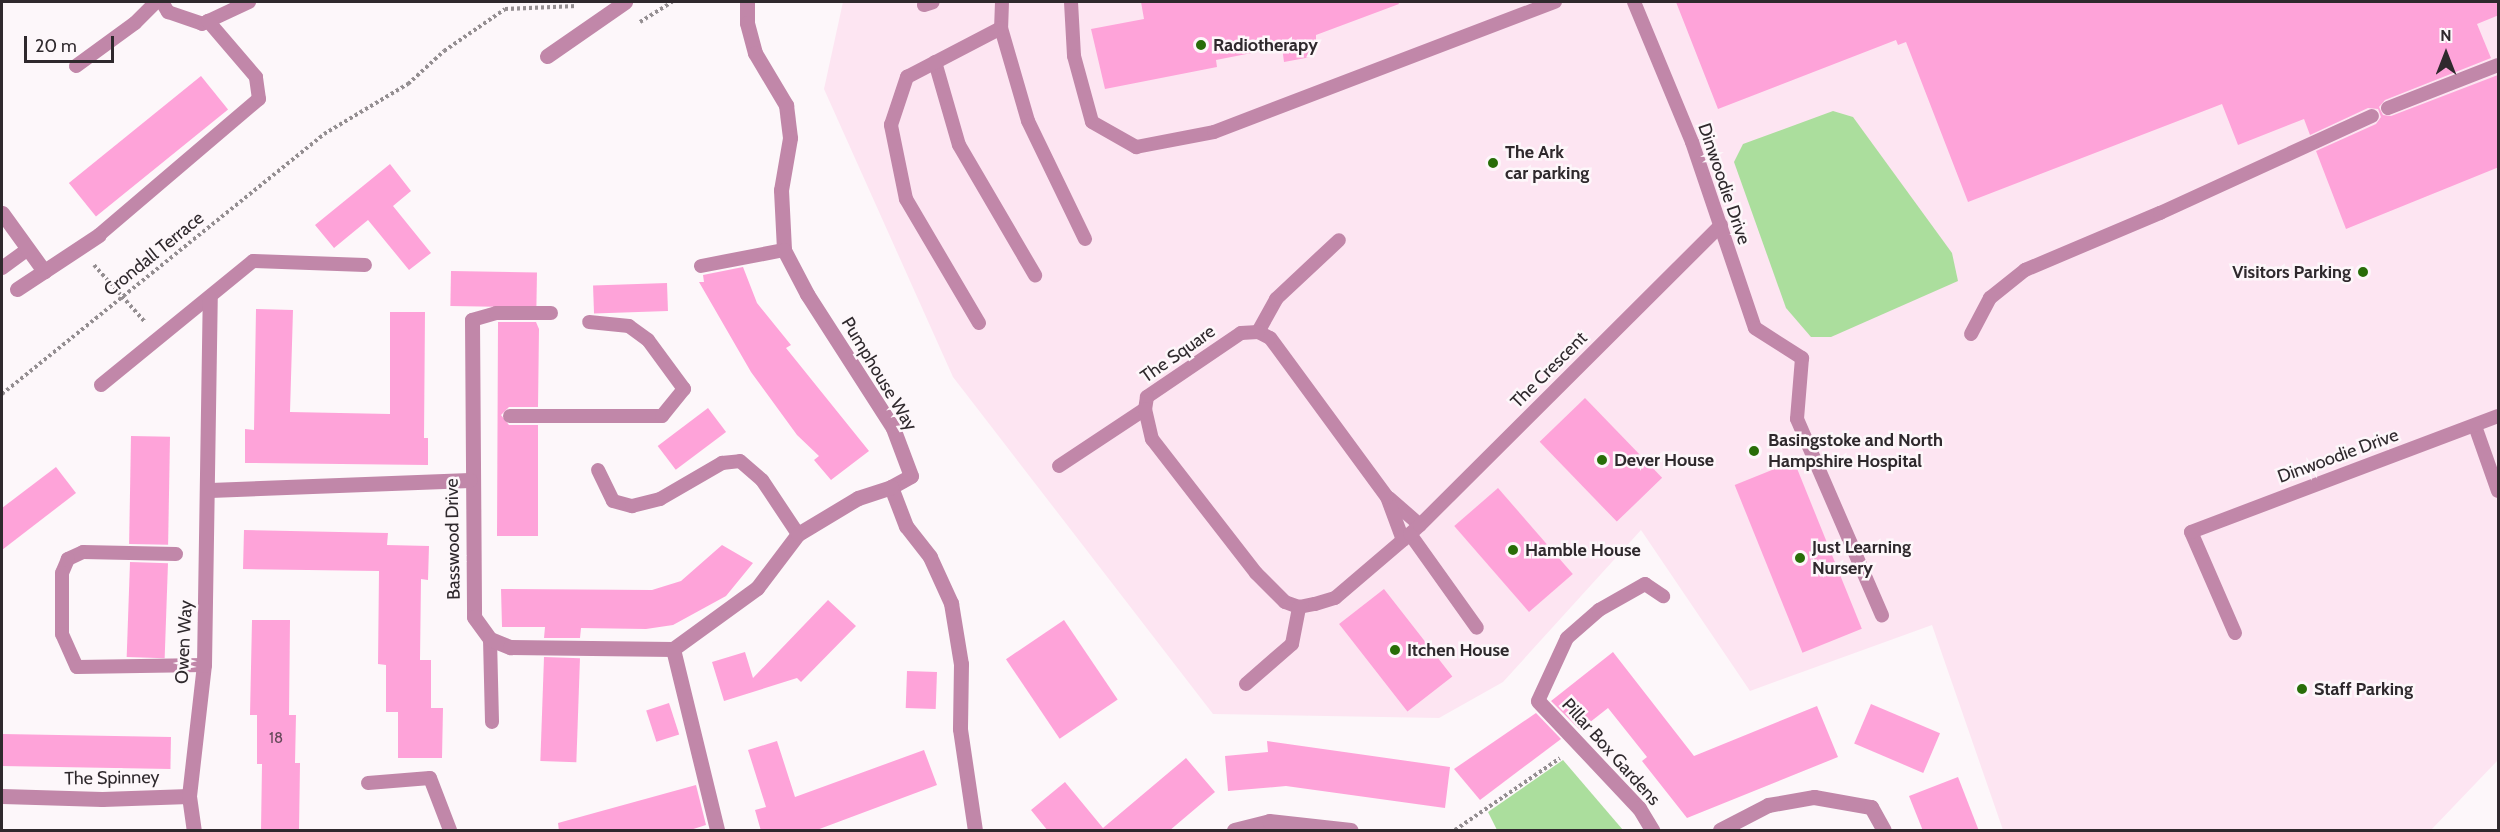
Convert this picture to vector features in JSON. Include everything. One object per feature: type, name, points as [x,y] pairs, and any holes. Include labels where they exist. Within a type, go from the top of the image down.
[{"type":"street","points":[[547,56],[624,2]]},
{"type":"street","name":"Pumphouse Way","points":[[747,2],[747,23],[755,53],[786,105],[790,138],[781,190],[784,250],[807,294],[893,428],[911,476],[891,487]]},
{"type":"street","points":[[2,213],[44,271]]},
{"type":"street","points":[[17,290],[99,235]]},
{"type":"street","name":"Owen Way","points":[[189,796],[204,665],[210,490],[210,299]]},
{"type":"street","name":"Basswood Drive","points":[[472,320],[470,480],[474,617],[490,639]]},
{"type":"street","points":[[210,490],[470,480]]},
{"type":"street","points":[[490,639],[510,647],[673,649],[757,588],[798,534],[858,498],[891,487],[906,526],[930,558],[951,603],[961,664],[960,729],[975,831]]},
{"type":"street","points":[[673,649],[717,831]]},
{"type":"street","name":"Pillar Box Gardens","points":[[1538,700],[1639,808],[1652,831]]},
{"type":"street","name":"The Spinney","points":[[2,796],[102,800],[189,796]]},
{"type":"street","points":[[189,796],[195,831]]},
{"type":"street","points":[[1720,831],[1768,806],[1814,797],[1871,807],[1884,831]]},
{"type":"street","points":[[1234,831],[1270,826],[1351,831]]},
{"type":"lane","points":[[76,66],[135,23],[156,2]]},
{"type":"lane","points":[[162,2],[168,12],[202,24],[249,2]]},
{"type":"lane","points":[[1002,2],[1001,28],[1028,121],[1085,239]]},
{"type":"lane","points":[[1071,2],[1074,56],[1092,122],[1136,147],[1214,132],[1555,2]]},
{"type":"lane","name":"Dinwoodie Drive","points":[[1634,2],[1692,142],[1755,328],[1802,358],[1797,419],[1882,615]]},
{"type":"lane","points":[[99,235],[259,99],[256,77],[208,21]]},
{"type":"lane","points":[[979,323],[906,199],[891,125],[907,77],[1001,28]]},
{"type":"lane","points":[[936,62],[959,145],[1035,275]]},
{"type":"lane","points":[[2388,108],[2499,65]]},
{"type":"lane","points":[[1971,334],[1990,298],[2025,270],[2160,213],[2372,116]]},
{"type":"lane","name":"The Crescent","points":[[1411,533],[1721,225]]},
{"type":"lane","points":[[1339,240],[1276,299],[1258,332],[1270,338],[1284,351],[1477,628]]},
{"type":"lane","points":[[2,268],[28,249]]},
{"type":"lane","points":[[701,266],[784,250]]},
{"type":"lane","points":[[101,385],[210,299],[253,261],[365,265]]},
{"type":"lane","points":[[472,320],[496,313],[551,313]]},
{"type":"lane","points":[[510,416],[662,416],[684,389],[648,340],[628,326],[589,322]]},
{"type":"lane","name":"The Square","points":[[1258,332],[1241,333],[1213,350],[1157,388],[1147,397],[1144,409],[1152,438],[1256,573],[1285,602],[1299,607]]},
{"type":"lane","points":[[1059,466],[1144,409]]},
{"type":"lane","name":"Dinwoodie Drive","points":[[2235,633],[2191,532],[2499,417]]},
{"type":"lane","points":[[2475,426],[2499,491]]},
{"type":"lane","points":[[598,470],[613,501],[632,506],[660,499],[722,463],[740,461],[762,480],[798,534]]},
{"type":"lane","points":[[1387,497],[1411,533]]},
{"type":"lane","points":[[1246,684],[1293,644],[1299,607],[1335,598],[1411,533]]},
{"type":"lane","points":[[176,554],[83,552],[68,560],[62,573],[62,634],[77,667],[204,665]]},
{"type":"lane","points":[[1538,700],[1567,638],[1599,610],[1645,584],[1663,596]]},
{"type":"lane","points":[[490,639],[492,722]]},
{"type":"lane","points":[[369,783],[430,778],[450,831]]},
{"type":"path","name":"Crondall Terrace","points":[[2,394],[324,134],[408,84],[444,51],[505,9],[579,6],[584,13]]},
{"type":"path","points":[[79,248],[160,339]]},
{"type":"path","points":[[1455,831],[1580,744]]},
{"type":"shaded area","name":"Basingstoke and North Hampshire Hospital","points":[[843,2],[2498,2],[2498,760],[2431,830],[2003,830],[1932,625],[1750,691],[1641,530],[1503,682],[1439,718],[1213,714],[953,377],[824,89]]},
{"type":"green space","points":[[1833,111],[1853,117],[1952,253],[1958,281],[1831,337],[1811,337],[1786,308],[1734,162],[1743,144]]},
{"type":"green space","points":[[1563,760],[1623,830],[1497,830],[1488,812]]},
{"type":"building","name":"Radiotherapy","points":[[1141,2],[1398,2],[1399,4],[1316,35],[1316,40],[1308,43],[1311,57],[1284,62],[1282,47],[1216,60],[1217,67],[1105,89],[1091,29],[1144,19]]},
{"type":"building","points":[[1676,2],[2499,2],[2499,15],[2477,24],[2491,58],[2385,100],[2379,107],[2383,115],[2391,116],[2498,75],[2499,167],[2346,229],[2316,151],[2376,124],[2381,117],[2378,109],[2368,108],[2310,135],[2304,119],[2238,145],[2222,104],[1968,202],[1906,42],[1898,45],[1896,40],[1718,109]]},
{"type":"building","points":[[201,76],[228,109],[96,216],[69,183]]},
{"type":"building","points":[[390,164],[411,191],[393,206],[431,253],[409,270],[368,220],[334,248],[315,225]]},
{"type":"building","points":[[743,267],[757,303],[791,345],[786,348],[869,451],[831,480],[814,460],[819,456],[797,435],[751,372],[699,282],[704,282],[703,275]]},
{"type":"building","points":[[451,271],[537,273],[536,307],[450,306]]},
{"type":"building","points":[[667,283],[668,311],[594,314],[593,286]]},
{"type":"building","points":[[256,309],[293,310],[290,412],[390,414],[390,312],[425,312],[424,438],[428,438],[428,465],[245,463],[245,429],[254,430]]},
{"type":"building","points":[[498,322],[536,322],[539,329],[538,407],[509,407],[501,415],[509,425],[538,425],[538,536],[497,536]]},
{"type":"building","name":"Dever House","points":[[1585,398],[1662,478],[1617,522],[1540,442]]},
{"type":"building","points":[[708,408],[726,432],[676,470],[658,446]]},
{"type":"building","points":[[131,436],[170,437],[168,545],[129,544]]},
{"type":"building","points":[[1794,461],[1862,629],[1802,653],[1735,485]]},
{"type":"building","points":[[56,467],[76,493],[2,550],[2,508]]},
{"type":"building","name":"Hamble House","points":[[1498,488],[1573,574],[1529,612],[1454,526]]},
{"type":"building","points":[[244,530],[388,533],[387,545],[429,546],[428,580],[421,579],[420,660],[431,660],[431,708],[443,708],[442,758],[398,758],[398,712],[386,712],[386,665],[378,664],[379,571],[243,569]]},
{"type":"building","points":[[722,545],[753,563],[726,596],[673,625],[646,629],[581,628],[580,638],[544,638],[545,627],[502,627],[501,589],[652,590],[681,581]]},
{"type":"building","points":[[130,562],[168,563],[165,658],[127,657]]},
{"type":"building","name":"Itchen House","points":[[1384,589],[1452,676],[1407,712],[1339,624]]},
{"type":"building","points":[[828,600],[856,626],[801,682],[797,678],[724,701],[712,662],[745,652],[753,678]]},
{"type":"building","points":[[252,620],[290,620],[289,715],[296,715],[295,763],[300,763],[299,831],[261,831],[262,764],[257,764],[257,715],[250,715]]},
{"type":"building","points":[[1064,620],[1118,700],[1060,739],[1006,659]]},
{"type":"building","points":[[1613,652],[1694,756],[1817,706],[1838,757],[1687,818],[1642,761],[1647,757],[1608,708],[1580,730],[1551,701]]},
{"type":"building","points":[[544,657],[580,658],[576,762],[540,761]]},
{"type":"building","points":[[907,671],[937,672],[936,709],[906,708]]},
{"type":"building","points":[[669,703],[679,734],[656,742],[646,710]]},
{"type":"building","points":[[1871,704],[1940,733],[1923,773],[1854,744]]},
{"type":"building","points":[[1536,713],[1561,739],[1480,800],[1454,769]]},
{"type":"building","points":[[2,734],[171,737],[170,769],[2,766]]},
{"type":"building","points":[[777,741],[795,797],[924,750],[937,785],[814,831],[761,831],[755,810],[766,807],[748,750]]},
{"type":"building","points":[[1267,741],[1450,767],[1445,808],[1286,786],[1228,791],[1225,756],[1268,752]]},
{"type":"building","points":[[1186,758],[1215,792],[1169,831],[1048,831],[1031,810],[1065,782],[1103,828]]},
{"type":"building","points":[[1958,777],[1979,831],[1923,831],[1909,796]]},
{"type":"building","points":[[696,785],[706,825],[687,831],[559,831],[558,823]]},
{"type":"place","name":"Radiotherapy","points":[[1201,45]]},
{"type":"place","name":"The Ark car parking","points":[[1493,163]]},
{"type":"place","name":"Visitors Parking","points":[[2363,272]]},
{"type":"place","name":"Basingstoke and North Hampshire Hospital","points":[[1754,451]]},
{"type":"place","name":"Dever House","points":[[1602,460]]},
{"type":"place","name":"Hamble House","points":[[1513,550]]},
{"type":"place","name":"Just Learning Nursery","points":[[1800,558]]},
{"type":"place","name":"Itchen House","points":[[1395,650]]},
{"type":"place","name":"Staff Parking","points":[[2302,689]]}]
